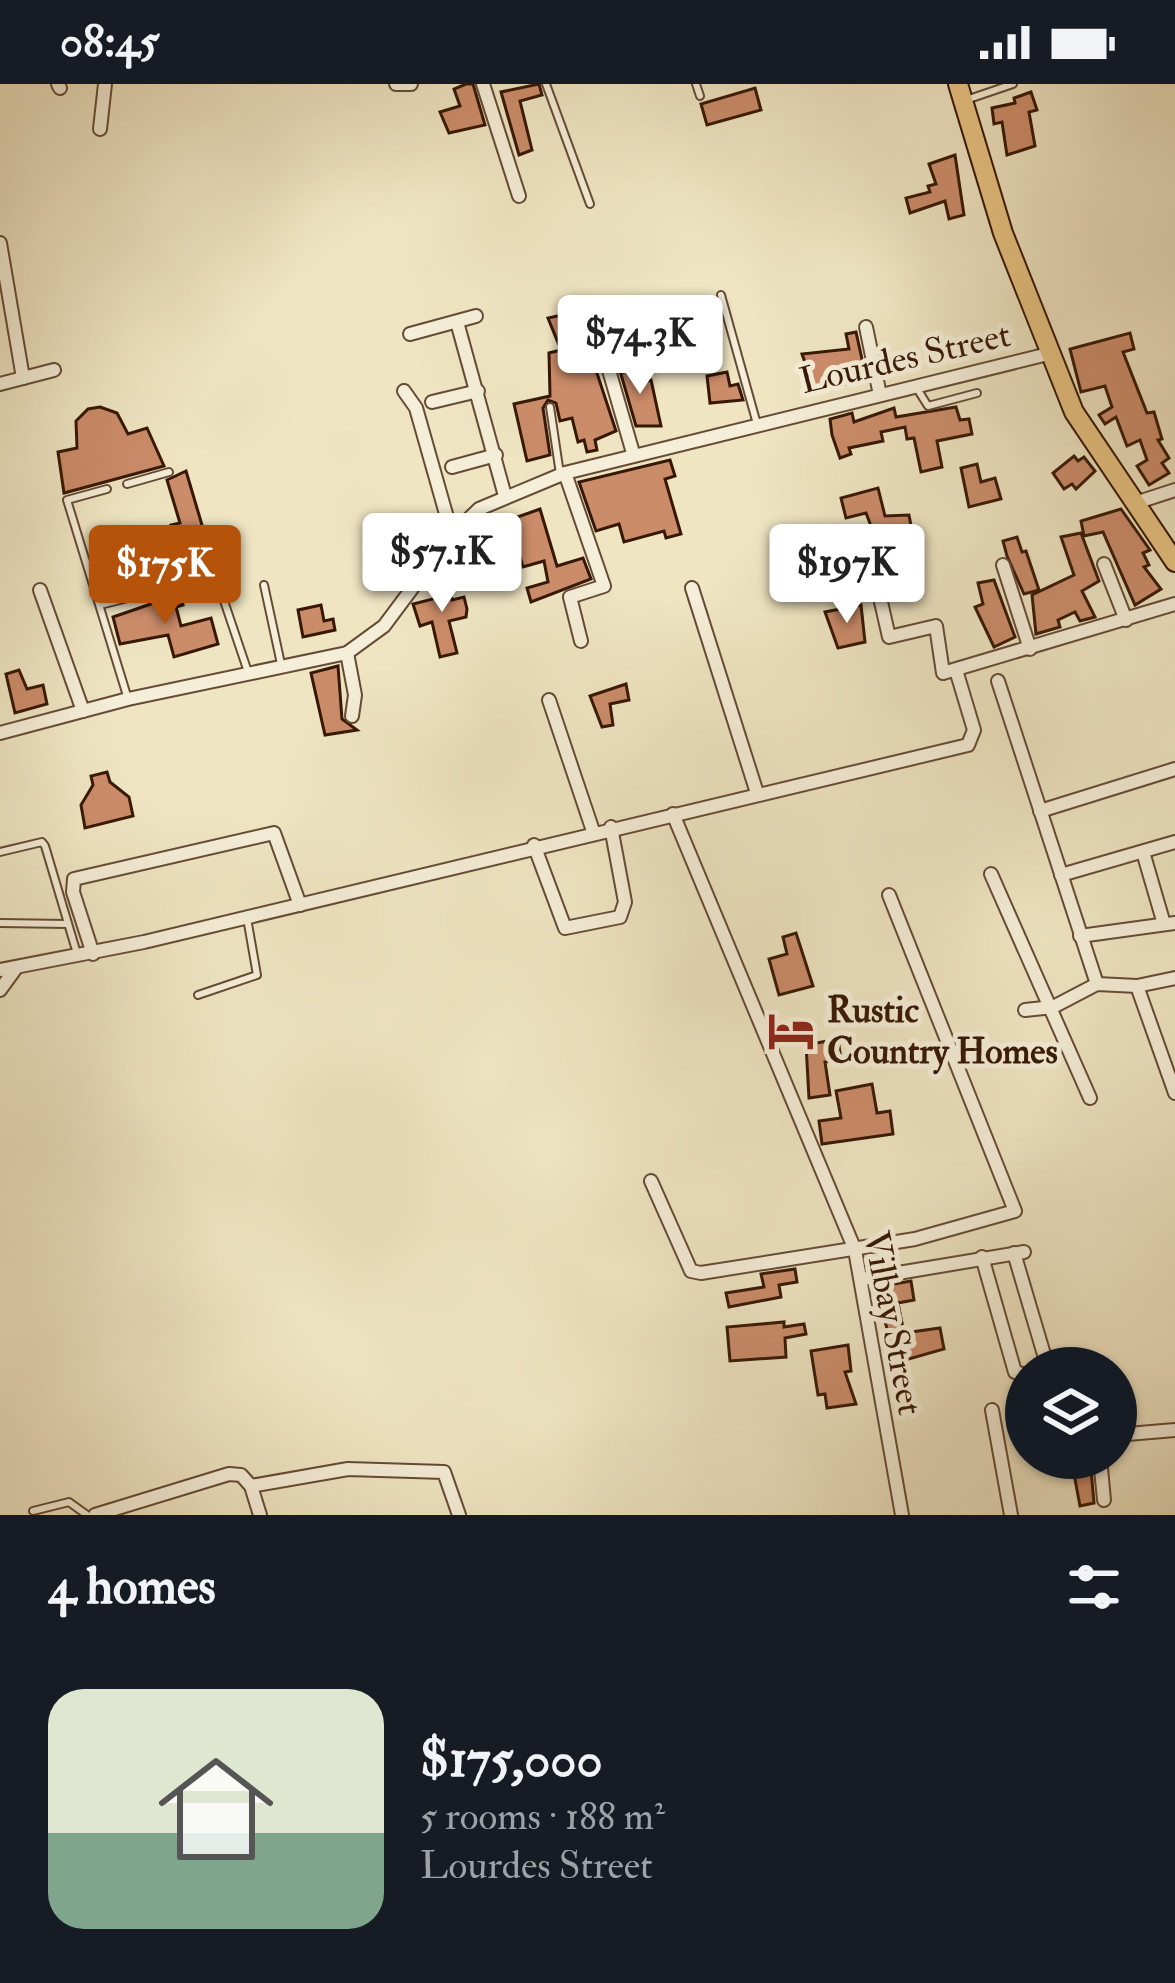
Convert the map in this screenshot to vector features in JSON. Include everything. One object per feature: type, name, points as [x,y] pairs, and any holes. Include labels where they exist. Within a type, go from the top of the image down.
[{"type":"main road","points":[[960,93],[1003,233],[1074,412],[1175,562]]},
{"type":"street","points":[[100,129],[105,84]]},
{"type":"street","points":[[396,84],[411,84]]},
{"type":"street","points":[[483,84],[520,196]]},
{"type":"street","points":[[0,243],[23,378]]},
{"type":"street","points":[[593,315],[633,453]]},
{"type":"street","points":[[410,334],[476,316]]},
{"type":"street","points":[[457,322],[505,496]]},
{"type":"street","points":[[866,327],[880,395]]},
{"type":"street","name":"Lourdes Street","points":[[0,733],[128,699],[347,653],[384,626],[452,535],[478,509],[562,474],[1048,354]]},
{"type":"street","points":[[0,384],[54,370]]},
{"type":"street","points":[[404,391],[416,408],[452,535]]},
{"type":"street","points":[[432,402],[478,391]]},
{"type":"street","points":[[452,467],[496,455]]},
{"type":"street","points":[[562,474],[604,586],[570,597],[581,640]]},
{"type":"street","points":[[1135,503],[1175,490]]},
{"type":"street","points":[[866,532],[889,637],[936,626],[943,674],[1175,604]]},
{"type":"street","points":[[1104,564],[1126,620]]},
{"type":"street","points":[[1003,565],[1030,649]]},
{"type":"street","points":[[692,588],[758,793]]},
{"type":"street","points":[[40,590],[83,711]]},
{"type":"street","points":[[347,653],[355,695],[352,716]]},
{"type":"street","points":[[0,970],[86,956],[610,826],[968,745],[974,730],[956,670]]},
{"type":"street","points":[[998,682],[1097,984]]},
{"type":"street","points":[[549,700],[593,831]]},
{"type":"street","points":[[1040,812],[1175,770]]},
{"type":"street","name":"Vilbay Street","points":[[673,814],[855,1250],[882,1425],[902,1515]]},
{"type":"street","points":[[534,845],[565,928],[620,917],[625,902],[610,826]]},
{"type":"street","points":[[86,956],[72,884],[96,874],[274,833],[300,905]]},
{"type":"street","points":[[1061,875],[1175,842]]},
{"type":"street","points":[[1080,936],[1170,924],[1143,852]]},
{"type":"street","points":[[991,874],[1090,1098]]},
{"type":"street","points":[[651,1180],[691,1271],[855,1250],[1016,1211],[889,895]]},
{"type":"street","points":[[0,990],[16,968]]},
{"type":"street","points":[[1025,1010],[1053,1007],[1097,984],[1137,986],[1175,978]]},
{"type":"street","points":[[1137,986],[1175,1093]]},
{"type":"street","points":[[862,1279],[1019,1252],[1043,1347]]},
{"type":"street","points":[[982,1257],[1008,1347]]},
{"type":"street","points":[[992,1410],[1011,1515]]},
{"type":"street","points":[[1137,1433],[1175,1430]]},
{"type":"street","points":[[251,1486],[348,1469],[444,1472],[459,1515]]},
{"type":"street","points":[[91,1515],[229,1474],[241,1475],[251,1486],[260,1515]]},
{"type":"street","points":[[1102,1479],[1104,1500]]},
{"type":"lane","points":[[546,84],[590,205]]},
{"type":"lane","points":[[696,84],[700,96]]},
{"type":"lane","points":[[960,93],[1013,84]]},
{"type":"lane","points":[[721,296],[757,424]]},
{"type":"lane","points":[[916,387],[928,406],[977,392]]},
{"type":"lane","points":[[550,406],[562,474]]},
{"type":"lane","points":[[127,484],[169,472]]},
{"type":"lane","points":[[107,490],[67,500],[128,699]]},
{"type":"lane","points":[[394,544],[420,578]]},
{"type":"lane","points":[[100,605],[183,584]]},
{"type":"lane","points":[[264,585],[281,666]]},
{"type":"lane","points":[[219,586],[248,673]]},
{"type":"lane","points":[[0,852],[42,842],[68,924],[86,956]]},
{"type":"lane","points":[[198,995],[256,974],[248,918]]},
{"type":"lane","points":[[0,922],[47,928],[68,924]]},
{"type":"lane","points":[[33,1510],[69,1502],[91,1515]]},
{"type":"building","points":[[473,84],[485,125],[449,133],[440,112],[460,106],[454,89]]},
{"type":"building","points":[[539,84],[542,95],[520,101],[532,150],[519,155],[501,92]]},
{"type":"building","points":[[755,88],[761,110],[707,125],[701,104]]},
{"type":"building","points":[[1031,92],[1037,110],[1029,112],[1035,146],[1007,155],[1002,122],[994,124],[992,108],[1015,103],[1014,98]]},
{"type":"building","points":[[955,155],[964,215],[949,219],[945,201],[910,213],[906,198],[930,192],[928,186],[936,184],[929,164]]},
{"type":"building","points":[[584,310],[590,352],[616,431],[595,440],[597,450],[587,452],[584,440],[578,442],[572,418],[560,421],[556,403],[548,400],[543,408],[550,455],[527,461],[514,404],[550,396],[549,353],[561,350],[548,318]]},
{"type":"building","points":[[856,332],[867,382],[814,388],[802,354],[849,349],[846,334]]},
{"type":"building","points":[[1130,333],[1134,349],[1123,352],[1147,413],[1154,412],[1162,439],[1158,440],[1169,458],[1162,463],[1169,473],[1149,485],[1137,466],[1147,460],[1140,440],[1127,446],[1116,417],[1105,424],[1099,415],[1112,407],[1105,386],[1081,392],[1070,349]]},
{"type":"building","points":[[618,346],[624,372],[629,369],[636,383],[651,380],[661,426],[636,426],[613,347]]},
{"type":"building","points":[[727,372],[730,386],[738,384],[743,400],[710,403],[707,376]]},
{"type":"building","points":[[100,407],[117,413],[128,434],[147,428],[164,466],[64,493],[58,452],[77,448],[76,421],[88,409]]},
{"type":"building","points":[[956,407],[960,420],[969,419],[972,434],[937,441],[942,467],[921,472],[914,438],[907,439],[905,427],[881,432],[883,441],[849,448],[851,454],[840,458],[832,435],[830,419],[852,413],[854,422],[894,408],[896,417]]},
{"type":"building","points":[[1074,456],[1078,461],[1084,457],[1095,471],[1076,489],[1072,484],[1064,489],[1053,473]]},
{"type":"building","points":[[670,460],[675,476],[665,479],[681,534],[666,538],[664,531],[624,542],[619,524],[596,531],[579,482]]},
{"type":"building","points":[[977,464],[981,482],[995,478],[1001,499],[969,507],[961,468]]},
{"type":"building","points":[[186,471],[218,579],[198,586],[184,535],[175,538],[171,525],[180,523],[167,480]]},
{"type":"building","points":[[878,488],[885,516],[909,515],[912,531],[886,537],[887,545],[879,547],[866,513],[846,518],[841,498]]},
{"type":"building","points":[[540,509],[557,566],[583,558],[591,579],[531,602],[527,588],[548,582],[544,561],[523,567],[509,520]]},
{"type":"building","points":[[1121,509],[1150,550],[1143,553],[1149,565],[1144,567],[1161,589],[1135,605],[1103,532],[1084,536],[1081,521]]},
{"type":"building","points":[[1081,533],[1099,581],[1082,591],[1095,617],[1080,621],[1075,612],[1058,620],[1060,627],[1036,634],[1032,595],[1074,575],[1061,537]]},
{"type":"building","points":[[1017,537],[1039,590],[1024,594],[1003,541]]},
{"type":"building","points":[[444,570],[452,600],[464,597],[467,609],[466,617],[449,621],[457,653],[440,657],[432,622],[420,626],[413,604],[437,598],[433,578]]},
{"type":"building","points":[[994,580],[1015,637],[994,647],[975,607],[983,604],[978,583]]},
{"type":"building","points":[[180,594],[183,605],[176,607],[181,626],[211,618],[218,644],[174,657],[168,635],[120,644],[113,617]]},
{"type":"building","points":[[321,605],[324,621],[333,619],[335,630],[303,637],[298,610]]},
{"type":"building","points":[[861,605],[865,642],[838,648],[825,612]]},
{"type":"building","points":[[338,666],[342,719],[357,730],[325,735],[311,673]]},
{"type":"building","points":[[19,670],[27,689],[43,685],[47,704],[15,713],[6,674]]},
{"type":"building","points":[[626,684],[629,700],[610,704],[613,725],[602,727],[590,696]]},
{"type":"building","points":[[107,772],[110,782],[129,797],[133,816],[85,828],[81,805],[93,785],[91,776]]},
{"type":"building","points":[[796,933],[813,986],[779,995],[769,959],[787,954],[783,937]]},
{"type":"building","points":[[838,1039],[841,1060],[825,1062],[830,1095],[809,1098],[806,1045]]},
{"type":"building","points":[[872,1084],[877,1113],[890,1111],[893,1134],[822,1144],[819,1121],[841,1118],[836,1091]]},
{"type":"building","points":[[795,1269],[797,1282],[779,1285],[781,1297],[729,1307],[726,1293],[764,1287],[761,1274]]},
{"type":"building","points":[[911,1281],[914,1300],[898,1303],[904,1333],[940,1328],[944,1349],[895,1363],[877,1287]]},
{"type":"building","points":[[784,1322],[784,1327],[804,1324],[806,1334],[785,1338],[786,1357],[730,1361],[727,1327]]},
{"type":"building","points":[[848,1345],[851,1371],[845,1372],[856,1404],[827,1408],[825,1394],[818,1395],[811,1351]]},
{"type":"building","points":[[1075,1479],[1092,1479],[1094,1503],[1080,1506]]},
{"type":"place","name":"Rustic Country Homes","points":[[791,1031]]}]
